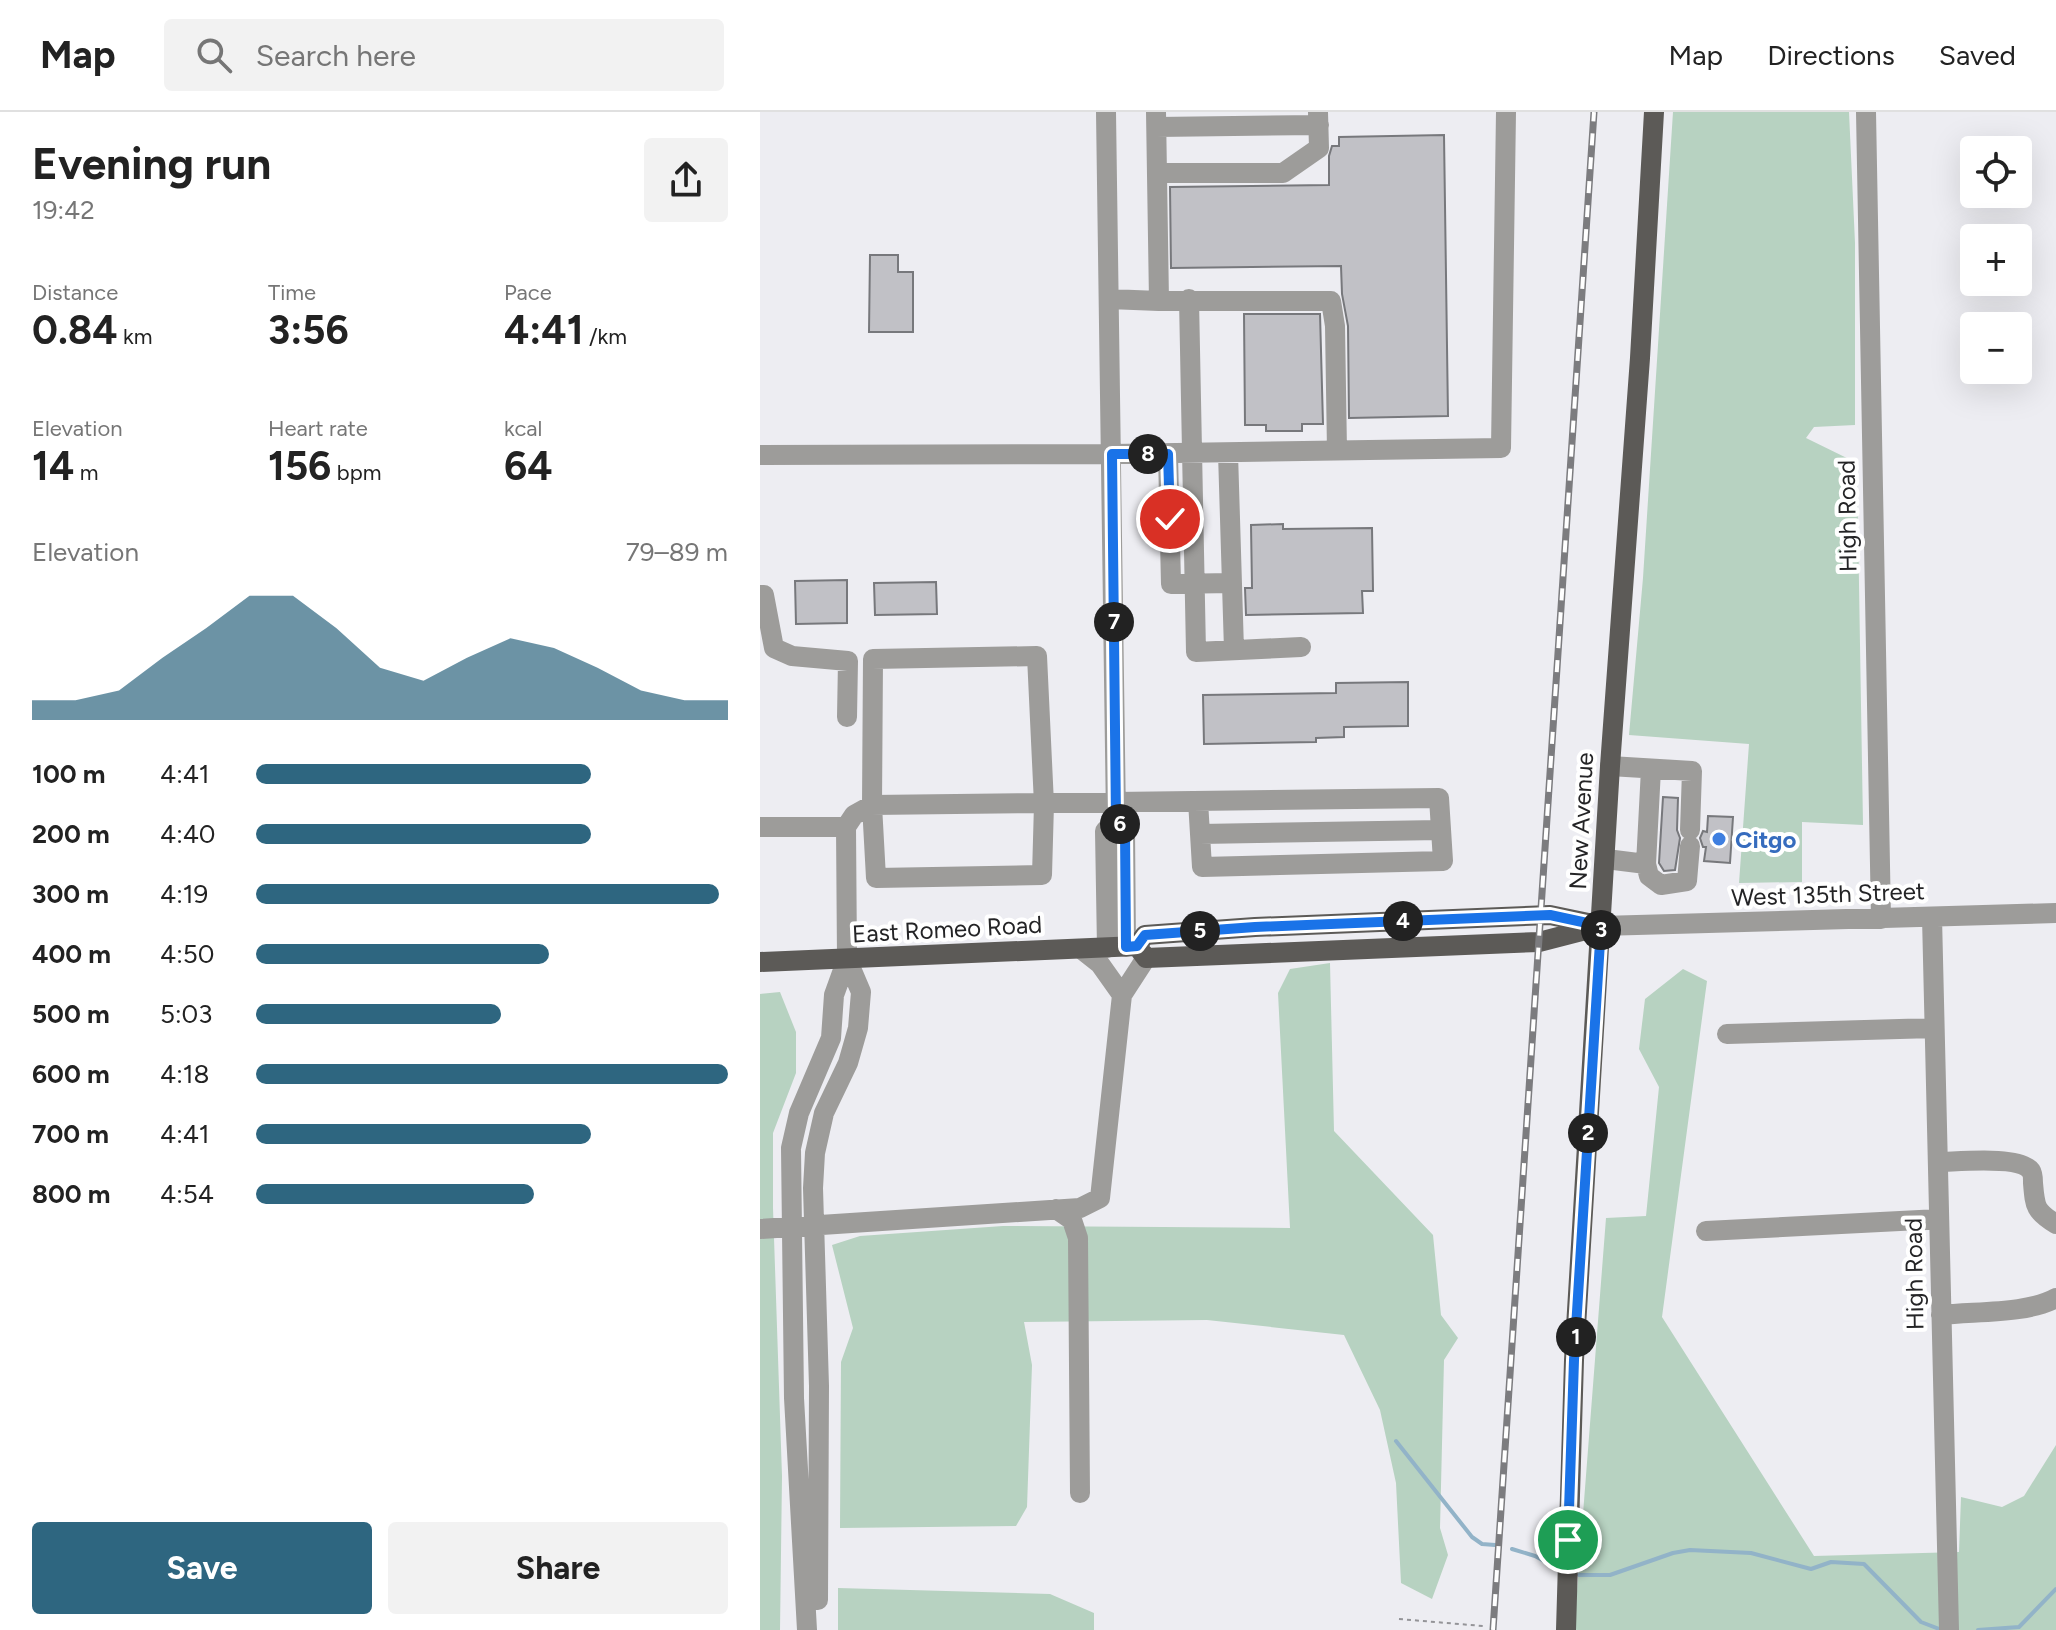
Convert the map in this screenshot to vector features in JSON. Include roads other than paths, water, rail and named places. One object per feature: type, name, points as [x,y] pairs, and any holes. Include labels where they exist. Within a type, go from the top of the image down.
[{"type":"main road","name":"New Avenue","points":[[1566,1630],[1574,1360],[1654,112]]},
{"type":"main road","name":"East Romeo Road","points":[[760,962],[1081,949],[1129,950],[1145,935],[1334,923],[1550,915],[1601,926]]},
{"type":"street","points":[[760,1229],[1080,1208],[1100,1198],[1129,950],[1125,829],[1116,811],[1106,112]]},
{"type":"street","points":[[760,455],[1168,454],[1501,448],[1506,112]]},
{"type":"street","name":"High Road","points":[[1866,112],[1881,919]]},
{"type":"street","points":[[1157,173],[1283,173],[1319,148],[1318,118],[1156,120],[1159,301]]},
{"type":"street","points":[[1109,299],[1331,301],[1335,326],[1337,451]]},
{"type":"street","points":[[1189,299],[1196,652],[1301,647]]},
{"type":"street","points":[[1228,453],[1234,650]]},
{"type":"street","points":[[1168,454],[1171,584],[1231,583]]},
{"type":"street","points":[[760,595],[764,595],[774,648],[792,656],[848,661],[847,717]]},
{"type":"street","points":[[1037,656],[1044,804],[1042,875],[876,878],[872,805],[873,659],[1037,656]]},
{"type":"street","points":[[1610,766],[1692,771],[1687,881],[1661,885],[1649,876],[1646,864],[1651,769]]},
{"type":"street","points":[[807,1630],[794,1398],[791,1148],[799,1113],[831,1038],[834,995],[847,959],[846,827],[854,815],[872,805],[1044,804],[1116,811],[1198,801],[1439,798],[1443,861],[1202,867],[1198,801]]},
{"type":"street","points":[[1324,800],[1326,864]]},
{"type":"street","points":[[760,827],[846,827]]},
{"type":"street","points":[[1200,834],[1440,830]]},
{"type":"street","points":[[1606,859],[1646,864]]},
{"type":"street","name":"West 135th Street","points":[[1601,926],[2056,913]]},
{"type":"street","name":"High Road","points":[[1932,917],[1949,1630]]},
{"type":"street","points":[[1081,949],[1100,964],[1122,995]]},
{"type":"street","points":[[818,1630],[819,1386],[813,1188],[818,1132],[851,1054],[858,1028],[861,992],[847,959]]},
{"type":"street","points":[[1727,1034],[1934,1028]]},
{"type":"street","points":[[1938,1162],[2018,1163],[2032,1174],[2035,1206],[2056,1224]]},
{"type":"street","points":[[1056,1209],[1072,1220],[1078,1238],[1080,1493]]},
{"type":"street","points":[[1706,1231],[1939,1219]]},
{"type":"street","points":[[1941,1315],[2015,1308],[2056,1298]]},
{"type":"waterway","points":[[1396,1441],[1472,1537],[1482,1544],[1495,1545]]},
{"type":"waterway","points":[[1512,1549],[1535,1556],[1559,1569]]},
{"type":"waterway","points":[[1579,1575],[1610,1575],[1690,1550],[1751,1553],[1811,1569],[1831,1562],[1864,1564],[1921,1622],[1942,1630]]},
{"type":"waterway","points":[[1978,1630],[2019,1627],[2056,1589]]},
{"type":"railway","points":[[1493,1630],[1594,112]]},
{"type":"place","name":"Citgo","points":[[1719,839]]}]
